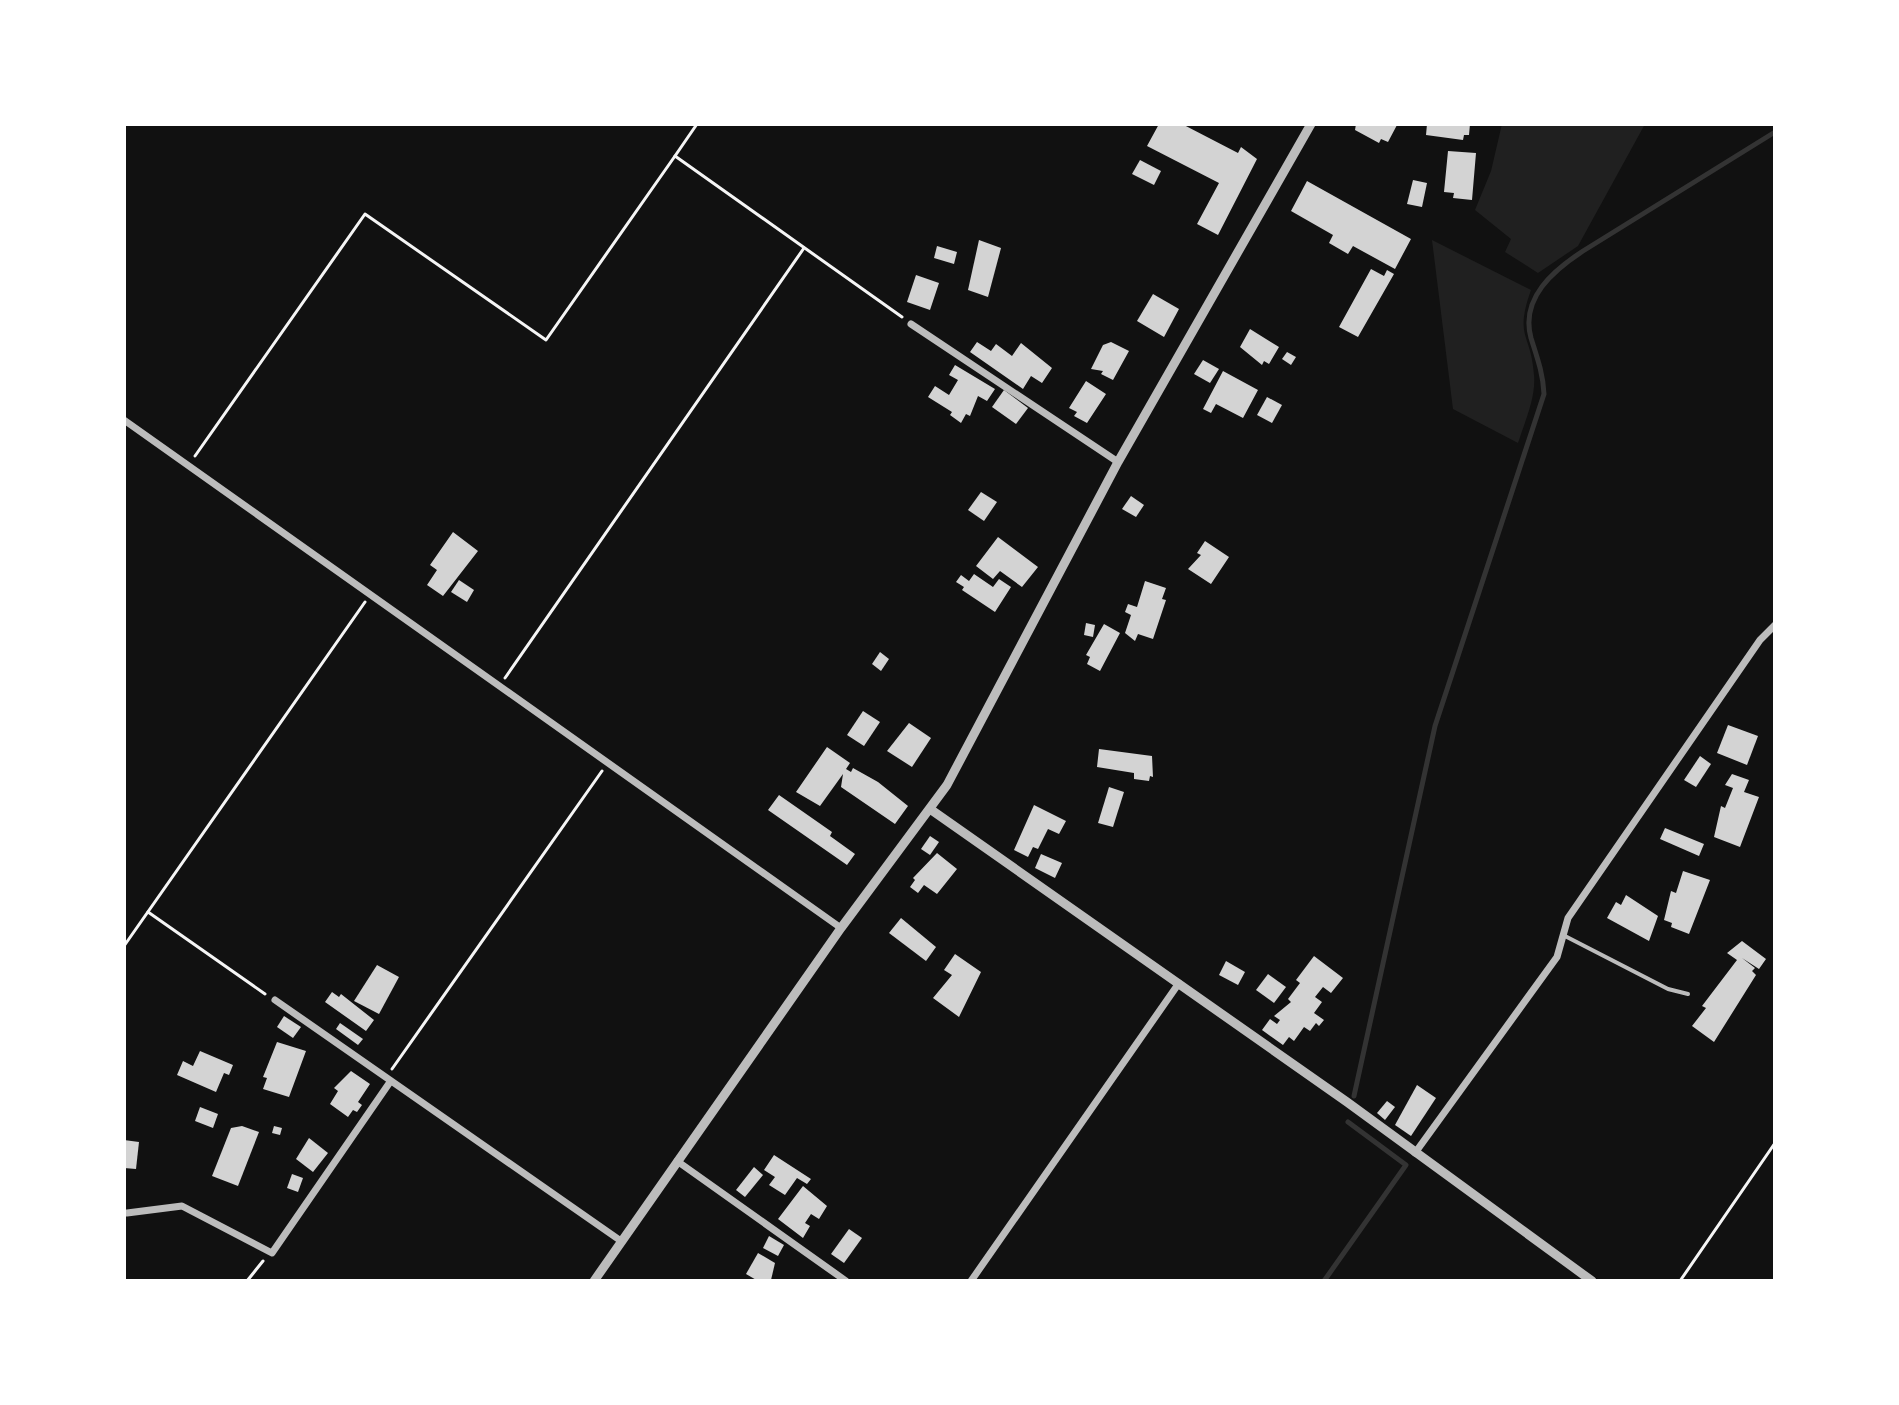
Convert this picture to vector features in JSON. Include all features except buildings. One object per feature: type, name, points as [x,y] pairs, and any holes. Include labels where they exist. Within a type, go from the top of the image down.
[{"type":"street","points":[[594,1281],[841,928],[947,785],[1010,674],[1118,462],[1311,124]]},
{"type":"street","points":[[911,324],[1118,462]]},
{"type":"street","points":[[124,420],[841,928]]},
{"type":"street","points":[[1415,1153],[1557,957],[1568,918],[1760,640],[1775,625]]},
{"type":"street","points":[[930,809],[1179,983],[1592,1281]]},
{"type":"street","points":[[971,1281],[1179,983]]},
{"type":"street","points":[[275,1000],[621,1241]]},
{"type":"street","points":[[127,1213],[182,1206],[272,1253],[388,1080]]},
{"type":"street","points":[[677,1161],[846,1281]]},
{"type":"lane","points":[[1563,935],[1668,989],[1688,994]]},
{"type":"path","points":[[189,465],[365,214],[546,340],[697,124]]},
{"type":"path","points":[[675,156],[911,324]]},
{"type":"path","points":[[500,685],[804,248]]},
{"type":"path","points":[[124,946],[371,594]]},
{"type":"path","points":[[388,1080],[608,761]]},
{"type":"path","points":[[148,912],[275,1000]]},
{"type":"path","points":[[1680,1281],[1775,1143]]},
{"type":"path","points":[[247,1281],[272,1253]]},
{"type":"shaded area","points":[[1502,124],[1645,124],[1578,246],[1538,273],[1505,252],[1511,239],[1475,210],[1491,171]]},
{"type":"shaded area","points":[[1432,240],[1531,290],[1524,327],[1534,384],[1518,443],[1453,409]]},
{"type":"waterway","points":[[1354,1096],[1435,726],[1544,394],[1529,324],[1535,298],[1551,276],[1572,259],[1775,132]]},
{"type":"waterway","points":[[1324,1281],[1406,1165],[1348,1122]]}]
